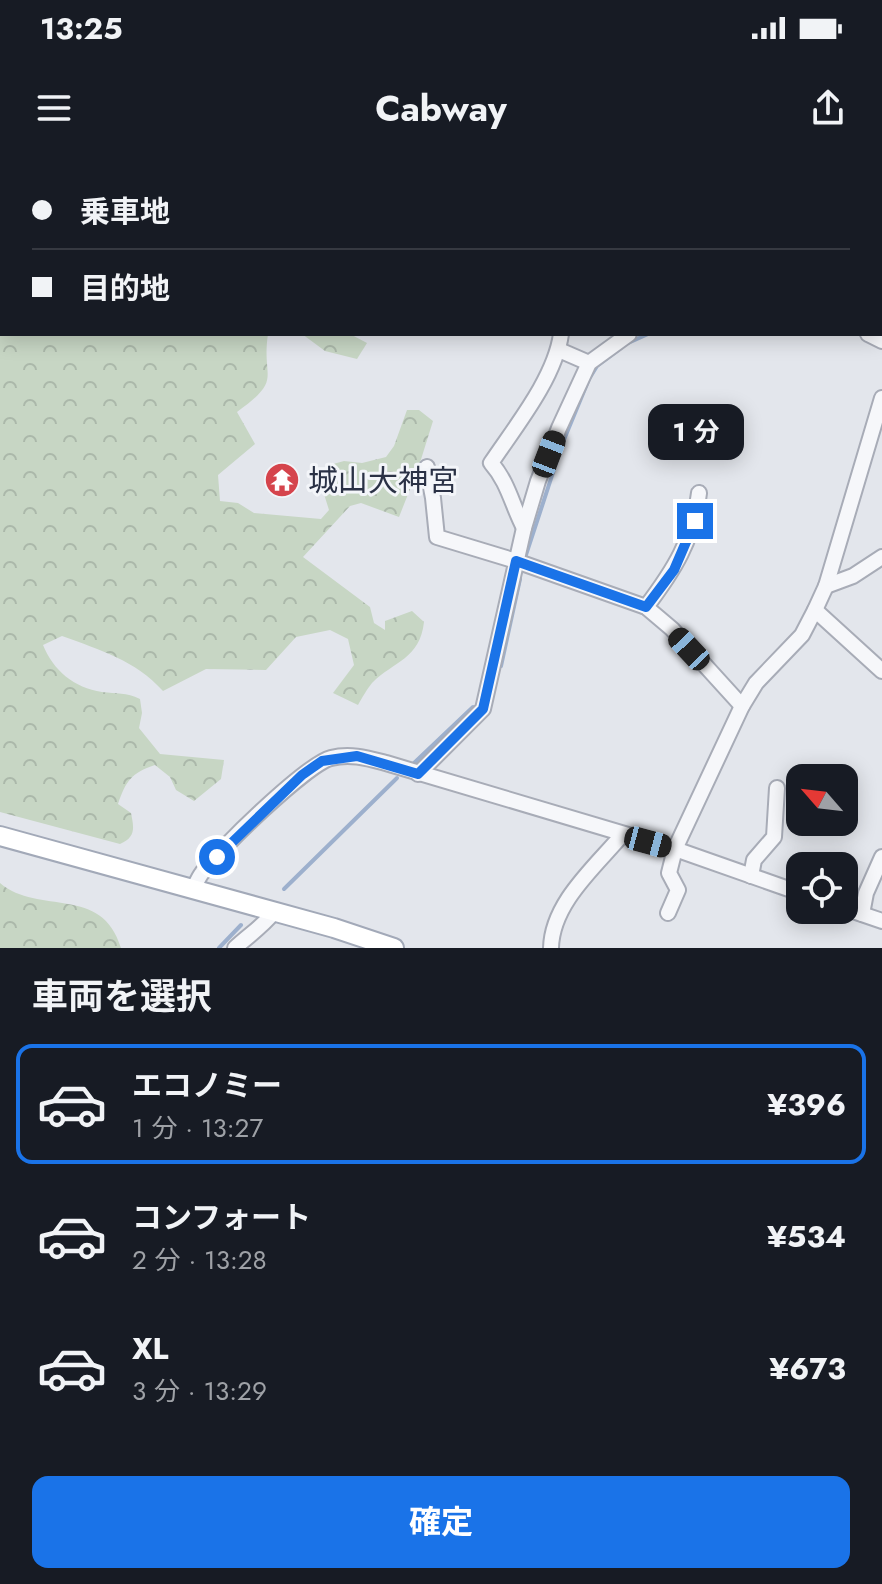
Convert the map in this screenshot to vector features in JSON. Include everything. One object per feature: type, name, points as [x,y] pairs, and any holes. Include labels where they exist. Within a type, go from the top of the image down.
[{"type":"main road","points":[[0,836],[394,948]]},
{"type":"street","points":[[524,528],[513,508],[504,477],[491,463],[517,428],[559,350],[561,336]]},
{"type":"street","points":[[418,774],[483,709],[524,528],[554,441],[589,363],[626,336]]},
{"type":"street","points":[[559,350],[589,363]]},
{"type":"street","points":[[668,913],[678,890],[669,873],[675,849],[742,706],[756,683],[802,635],[826,586],[882,398]]},
{"type":"street","points":[[427,467],[437,537],[646,607],[672,629],[742,706]]},
{"type":"street","points":[[646,607],[674,570],[695,521],[699,493]]},
{"type":"street","points":[[826,586],[853,576],[882,557]]},
{"type":"street","points":[[815,610],[882,671]]},
{"type":"street","points":[[193,890],[201,874],[233,839],[302,775],[322,761],[357,756],[675,849],[786,888]]},
{"type":"street","points":[[751,876],[754,860],[774,837],[777,788]]},
{"type":"street","points":[[551,948],[554,924],[563,909],[579,885],[622,835]]},
{"type":"street","points":[[862,914],[866,893],[882,857]]},
{"type":"street","points":[[235,948],[250,933],[260,929],[274,912]]},
{"type":"street","points":[[858,913],[882,921]]},
{"type":"green space","points":[[0,336],[268,336],[266,385],[237,412],[255,444],[218,475],[220,501],[238,503],[254,513],[321,519],[329,510],[323,491],[326,466],[386,457],[394,446],[407,410],[419,410],[433,421],[399,517],[361,503],[350,506],[303,557],[370,607],[374,623],[385,630],[385,621],[412,611],[424,622],[422,634],[412,652],[372,683],[358,705],[333,693],[354,665],[348,639],[330,630],[296,637],[266,670],[206,669],[163,691],[129,664],[62,636],[43,645],[59,670],[74,682],[92,690],[140,699],[142,713],[139,728],[160,754],[224,760],[221,779],[194,801],[176,790],[170,777],[155,765],[140,771],[127,784],[118,804],[131,813],[133,828],[129,838],[120,844],[0,812]]},
{"type":"green space","points":[[305,336],[354,336],[367,343],[357,359],[325,351]]},
{"type":"green space","points":[[0,883],[16,893],[85,908],[100,915],[112,928],[121,948],[0,948]]},
{"type":"waterway","points":[[628,343],[644,336]]},
{"type":"waterway","points":[[525,558],[563,442],[589,379],[597,366],[621,348]]},
{"type":"waterway","points":[[501,666],[520,579]]},
{"type":"waterway","points":[[413,764],[473,707]]},
{"type":"waterway","points":[[284,889],[397,778]]},
{"type":"waterway","points":[[219,948],[241,925]]},
{"type":"place","name":"城山大神宮","points":[[282,480]]},
{"type":"route","points":[[217,857],[302,775],[322,761],[340,756],[357,756],[418,774],[483,709],[516,561],[646,607],[674,570],[695,521]]}]
